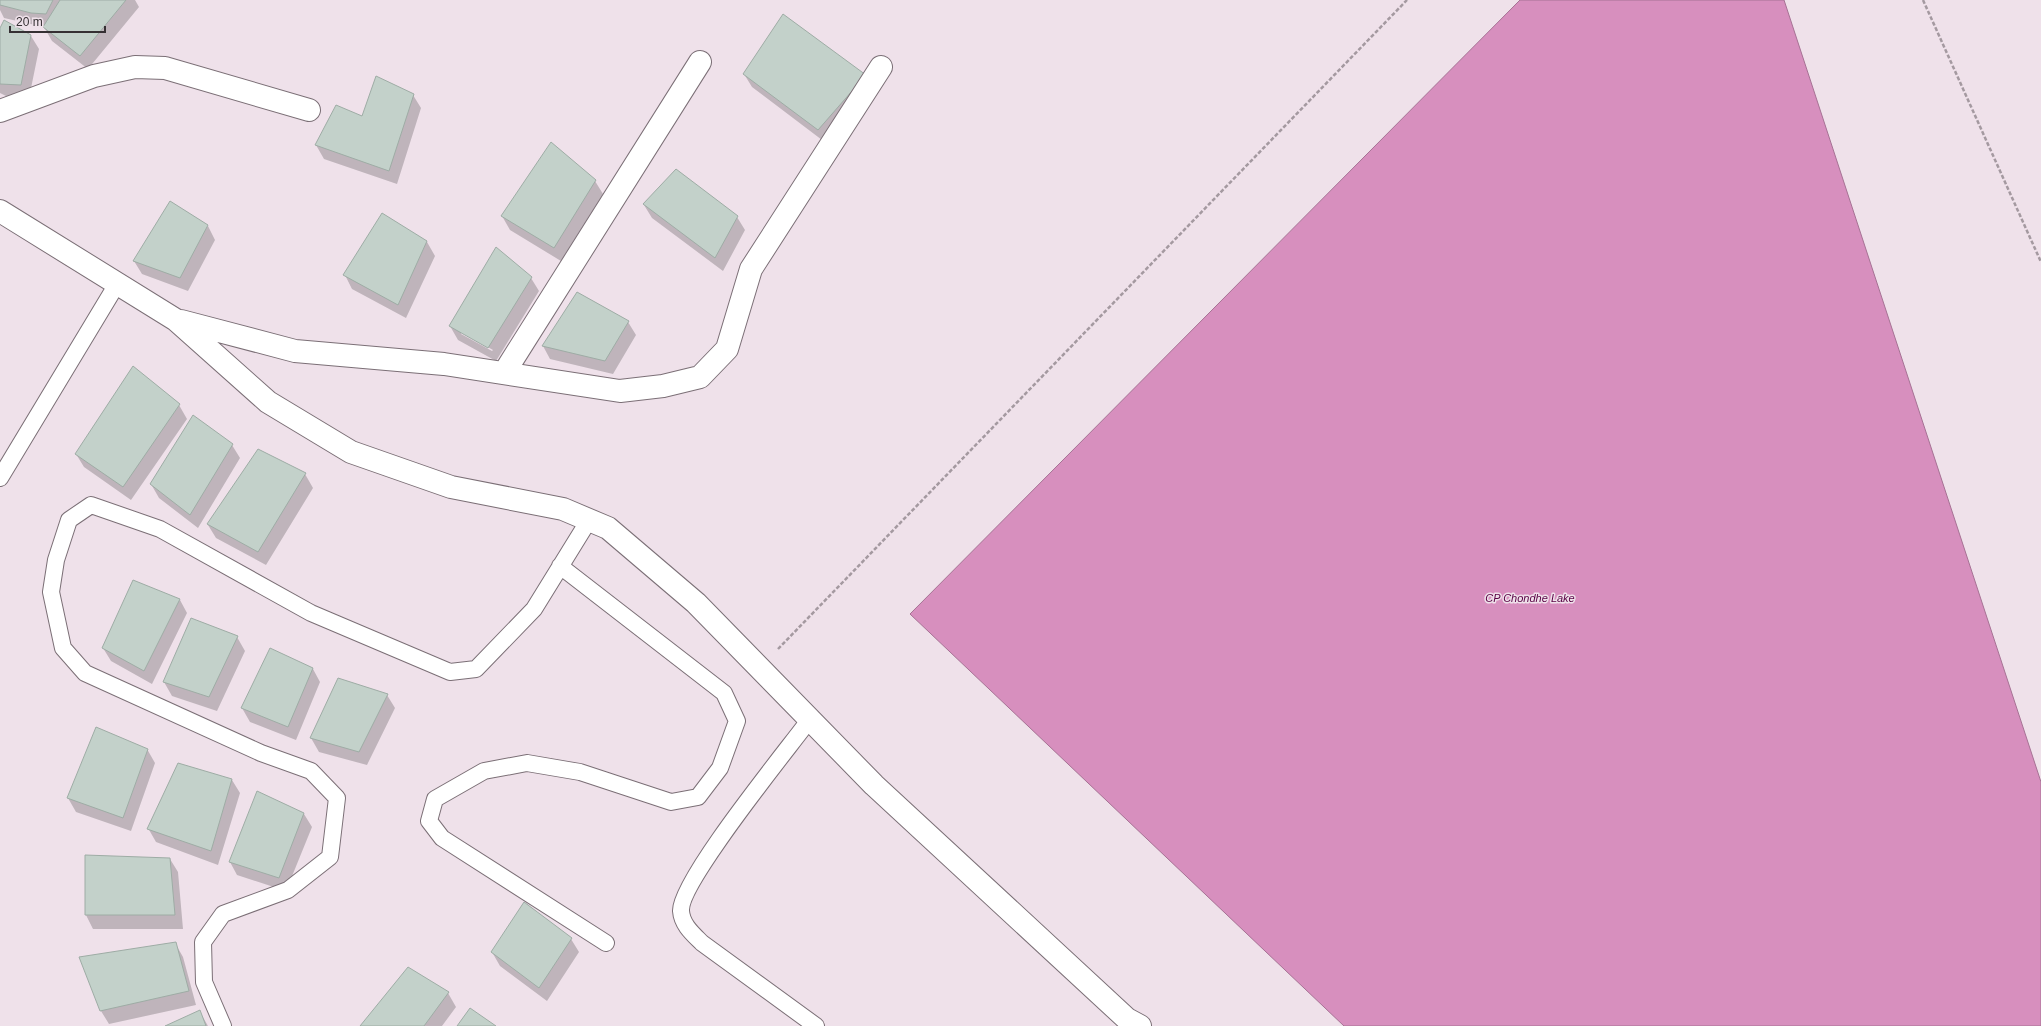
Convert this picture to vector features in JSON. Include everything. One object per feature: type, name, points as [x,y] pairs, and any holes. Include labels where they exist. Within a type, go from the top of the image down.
[{"type":"street","points":[[504,373],[700,62]]},
{"type":"street","points":[[0,111],[94,76],[134,67],[165,68],[309,110]]},
{"type":"street","points":[[176,320],[295,351],[444,364],[620,391],[663,386],[700,377],[727,349],[752,270],[881,67]]},
{"type":"street","points":[[0,210],[116,284],[176,320],[268,402],[351,452],[451,487],[563,509],[608,528],[696,603],[874,785],[1127,1019],[1140,1026]]},
{"type":"lane","points":[[0,478],[116,284]]},
{"type":"lane","points":[[223,1026],[204,982],[204,942],[223,914],[288,890],[330,856],[337,798],[311,771],[261,753],[85,673],[63,648],[51,592],[56,560],[69,520],[91,504],[160,529],[311,613],[450,672],[476,669],[534,609],[589,520]]},
{"type":"lane","points":[[560,566],[724,693],[737,721],[720,768],[698,797],[671,802],[580,772],[527,762],[484,771],[435,799],[429,821],[442,838],[606,943]]},
{"type":"lane","points":[[810,719],[715,846],[693,878],[684,898],[681,911],[686,927],[702,943],[816,1026]]},
{"type":"path","points":[[760,668],[1407,0]]},
{"type":"path","points":[[1923,0],[2041,262]]},
{"type":"water","name":"CP Chondhe Lake","points":[[1520,0],[1784,0],[2041,782],[2041,1026],[1344,1026],[910,614]]},
{"type":"building","points":[[0,0],[53,0],[46,14],[31,13],[0,5]]},
{"type":"building","points":[[60,0],[126,0],[80,56],[43,27]]},
{"type":"building","points":[[783,14],[866,75],[818,130],[743,74]]},
{"type":"building","points":[[4,20],[31,35],[21,85],[0,84],[0,28]]},
{"type":"building","points":[[376,76],[414,94],[389,171],[315,145],[336,105],[362,116]]},
{"type":"building","points":[[551,142],[596,180],[554,248],[501,216]]},
{"type":"building","points":[[676,169],[738,216],[715,258],[643,204]]},
{"type":"building","points":[[170,201],[208,225],[180,278],[133,261]]},
{"type":"building","points":[[382,213],[427,241],[398,305],[343,275]]},
{"type":"building","points":[[496,247],[532,277],[488,348],[449,326]]},
{"type":"building","points":[[577,292],[629,321],[605,361],[542,346]]},
{"type":"building","points":[[133,366],[180,404],[123,487],[75,454]]},
{"type":"building","points":[[193,415],[233,444],[190,515],[150,484]]},
{"type":"building","points":[[258,449],[306,473],[258,552],[207,524]]},
{"type":"building","points":[[133,580],[180,599],[144,671],[102,648]]},
{"type":"building","points":[[191,618],[238,636],[209,697],[163,682]]},
{"type":"building","points":[[270,648],[313,668],[288,727],[241,708]]},
{"type":"building","points":[[338,678],[388,694],[359,752],[310,738]]},
{"type":"building","points":[[96,727],[148,749],[123,818],[67,798]]},
{"type":"building","points":[[178,763],[232,779],[211,851],[147,829]]},
{"type":"building","points":[[257,791],[304,813],[279,878],[229,862]]},
{"type":"building","points":[[85,855],[170,858],[175,915],[85,915]]},
{"type":"building","points":[[524,902],[572,938],[539,988],[491,952]]},
{"type":"building","points":[[176,942],[189,991],[100,1011],[79,957]]},
{"type":"building","points":[[408,967],[449,992],[424,1026],[360,1026]]},
{"type":"building","points":[[470,1008],[496,1026],[457,1026]]},
{"type":"building","points":[[200,1010],[206,1026],[165,1026]]}]
